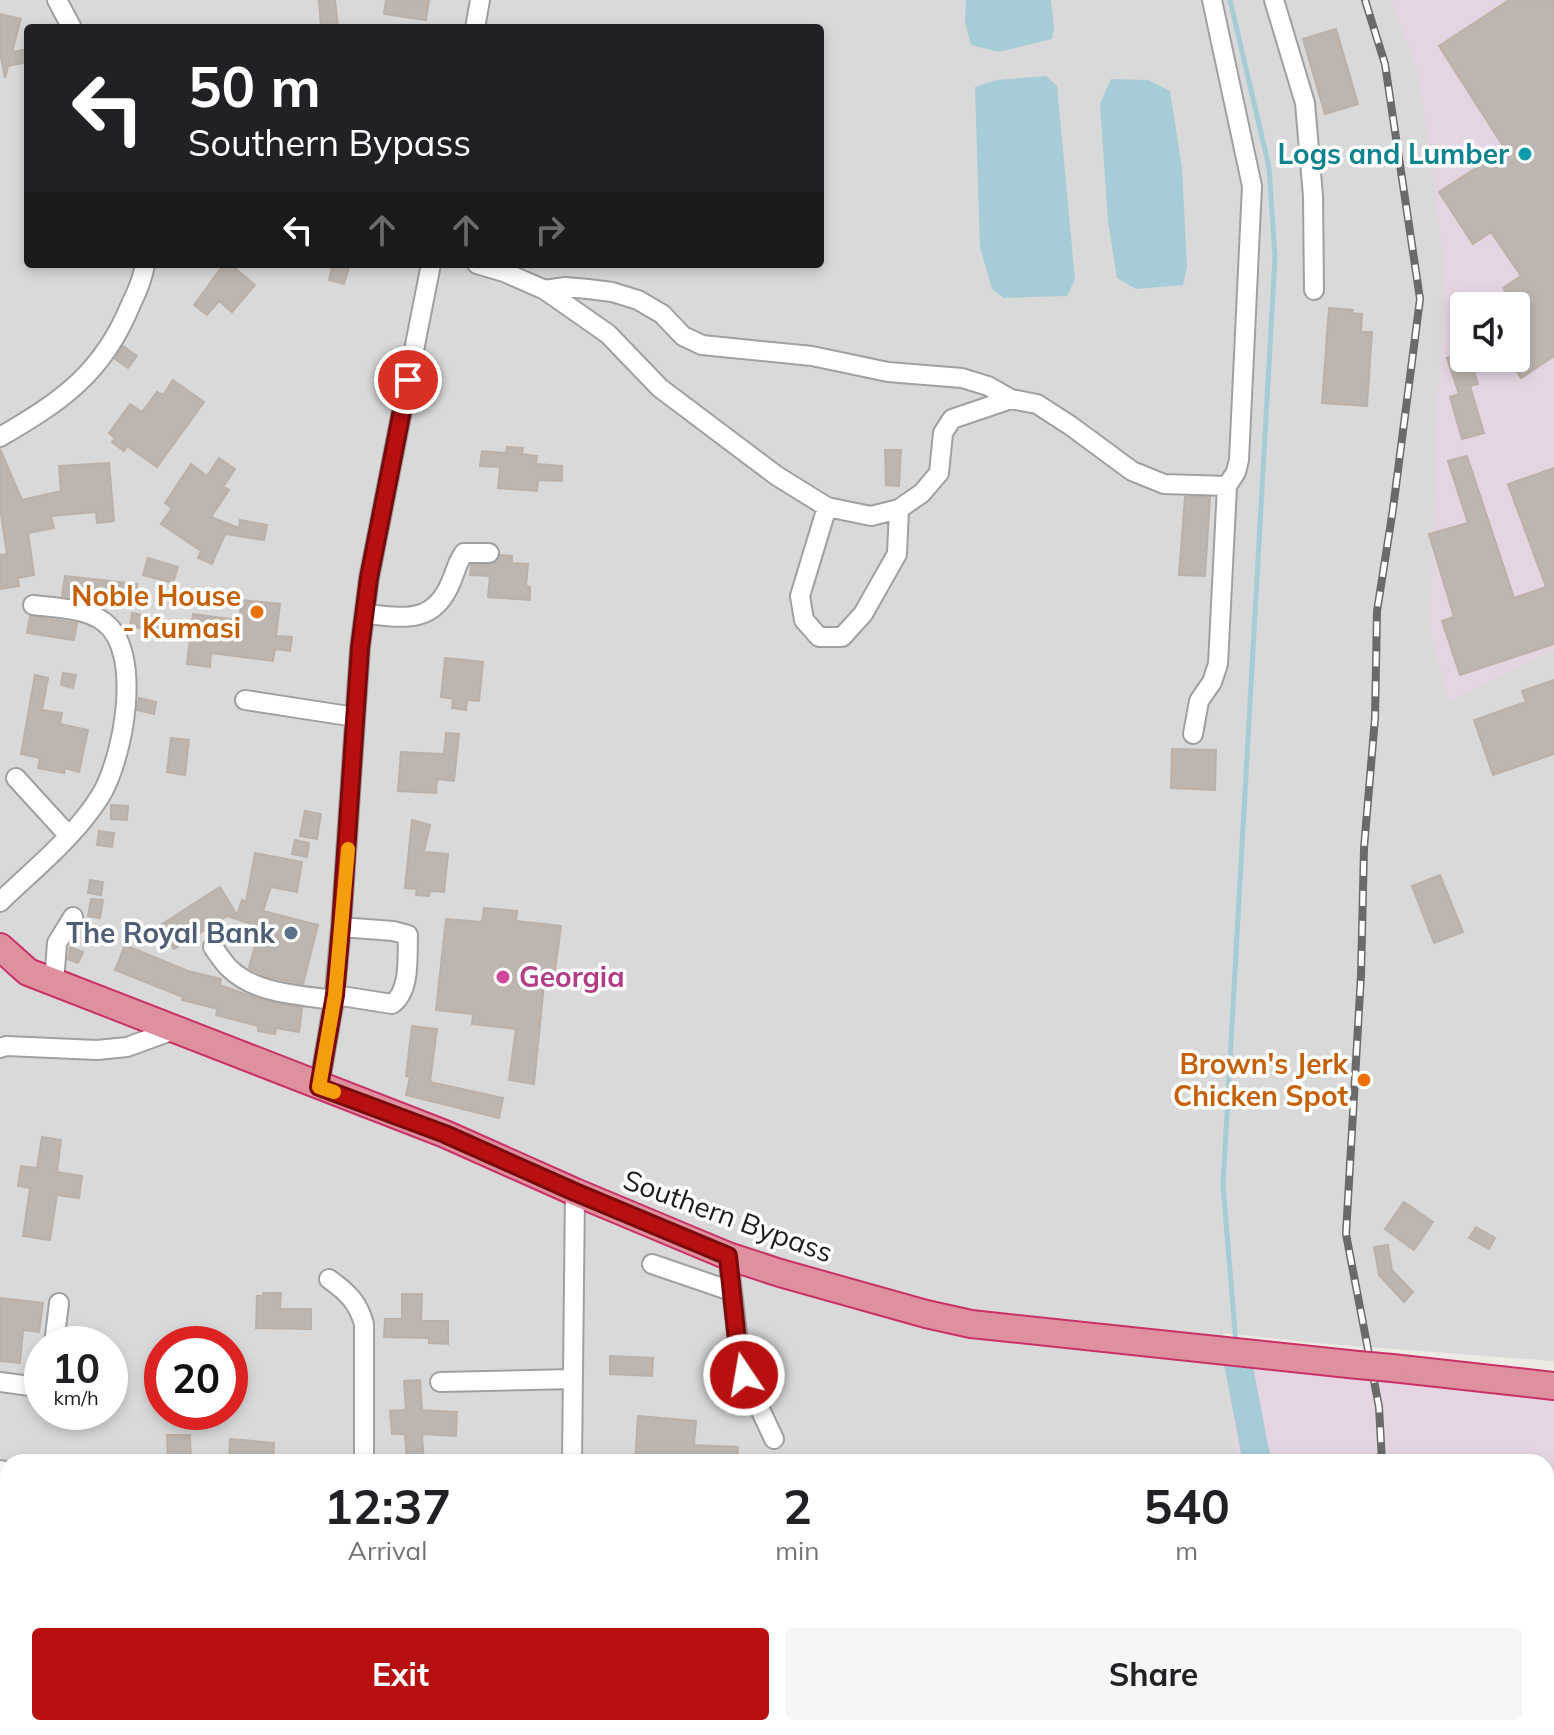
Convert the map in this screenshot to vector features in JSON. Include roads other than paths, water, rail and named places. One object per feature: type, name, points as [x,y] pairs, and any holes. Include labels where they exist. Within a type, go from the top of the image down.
[{"type":"highway","name":"Southern Bypass","points":[[0,947],[28,972],[445,1134],[728,1256],[780,1273],[947,1319],[1554,1386]]},
{"type":"highway","name":"Southern Bypass","points":[[0,975],[28,972]]},
{"type":"highway","name":"Southern Bypass","points":[[1443,1373],[1554,1373]]},
{"type":"street","points":[[57,0],[70,24]]},
{"type":"street","points":[[476,24],[480,0]]},
{"type":"street","points":[[1193,734],[1199,701],[1212,682],[1218,664],[1227,486],[1239,460],[1252,186],[1212,0]]},
{"type":"street","points":[[1274,0],[1305,103],[1313,196],[1314,290]]},
{"type":"street","points":[[0,437],[44,411],[88,376],[125,320],[144,268]]},
{"type":"street","points":[[319,1087],[334,998],[341,927],[360,648],[372,564],[430,268]]},
{"type":"street","points":[[490,268],[545,290],[608,334],[660,388],[777,476],[827,507],[871,516],[899,509],[922,493],[939,473],[943,433],[952,419],[1011,399]]},
{"type":"street","points":[[545,290],[565,287],[588,289],[638,300],[662,314],[683,336],[702,345],[812,356],[888,372],[962,378],[988,386],[1011,399],[1037,404],[1132,471],[1164,484],[1227,486]]},
{"type":"street","points":[[827,507],[800,596],[804,620],[819,637],[842,637],[863,614],[897,554],[899,509]]},
{"type":"street","points":[[366,614],[398,617],[432,611],[442,600],[464,553],[489,553]]},
{"type":"street","points":[[0,902],[69,836],[101,794],[119,754],[128,676],[116,633],[102,621],[80,612],[33,605]]},
{"type":"street","points":[[245,700],[355,717]]},
{"type":"street","points":[[16,778],[69,836]]},
{"type":"street","points":[[54,982],[57,943],[73,917]]},
{"type":"street","points":[[213,947],[229,969],[246,981],[278,992],[392,1004],[400,998],[404,989],[408,935],[341,927]]},
{"type":"street","points":[[0,1048],[97,1050],[127,1047],[174,1030]]},
{"type":"street","points":[[572,1454],[575,1192]]},
{"type":"street","points":[[728,1256],[744,1375],[774,1439]]},
{"type":"street","points":[[652,1264],[731,1291]]},
{"type":"street","points":[[329,1279],[351,1295],[360,1309],[364,1324],[364,1454]]},
{"type":"street","points":[[56,1326],[59,1303]]},
{"type":"street","points":[[440,1382],[573,1379]]},
{"type":"street","points":[[0,1382],[24,1385]]},
{"type":"water","points":[[966,0],[1051,0],[1052,39],[999,52],[971,45],[965,23]]},
{"type":"water","points":[[1046,76],[1057,86],[1075,279],[1067,296],[1004,298],[992,289],[980,247],[975,87],[997,80]]},
{"type":"water","points":[[1111,79],[1148,80],[1170,91],[1182,168],[1187,267],[1183,285],[1136,289],[1117,278],[1108,221],[1100,104]]},
{"type":"waterway","points":[[1230,0],[1269,167],[1275,257],[1223,1185],[1236,1344]]},
{"type":"waterway","points":[[1236,1352],[1255,1454]]},
{"type":"railway","points":[[1365,0],[1385,64],[1420,299],[1377,611],[1375,718],[1364,848],[1361,975],[1346,1234],[1379,1407],[1382,1454]]},
{"type":"place","name":"Logs and Lumber","points":[[1525,154]]},
{"type":"place","name":"Noble House - Kumasi","points":[[257,612]]},
{"type":"place","name":"The Royal Bank","points":[[291,933]]},
{"type":"place","name":"Georgia","points":[[503,977]]},
{"type":"place","name":"Brown's Jerk Chicken Spot","points":[[1364,1080]]}]
